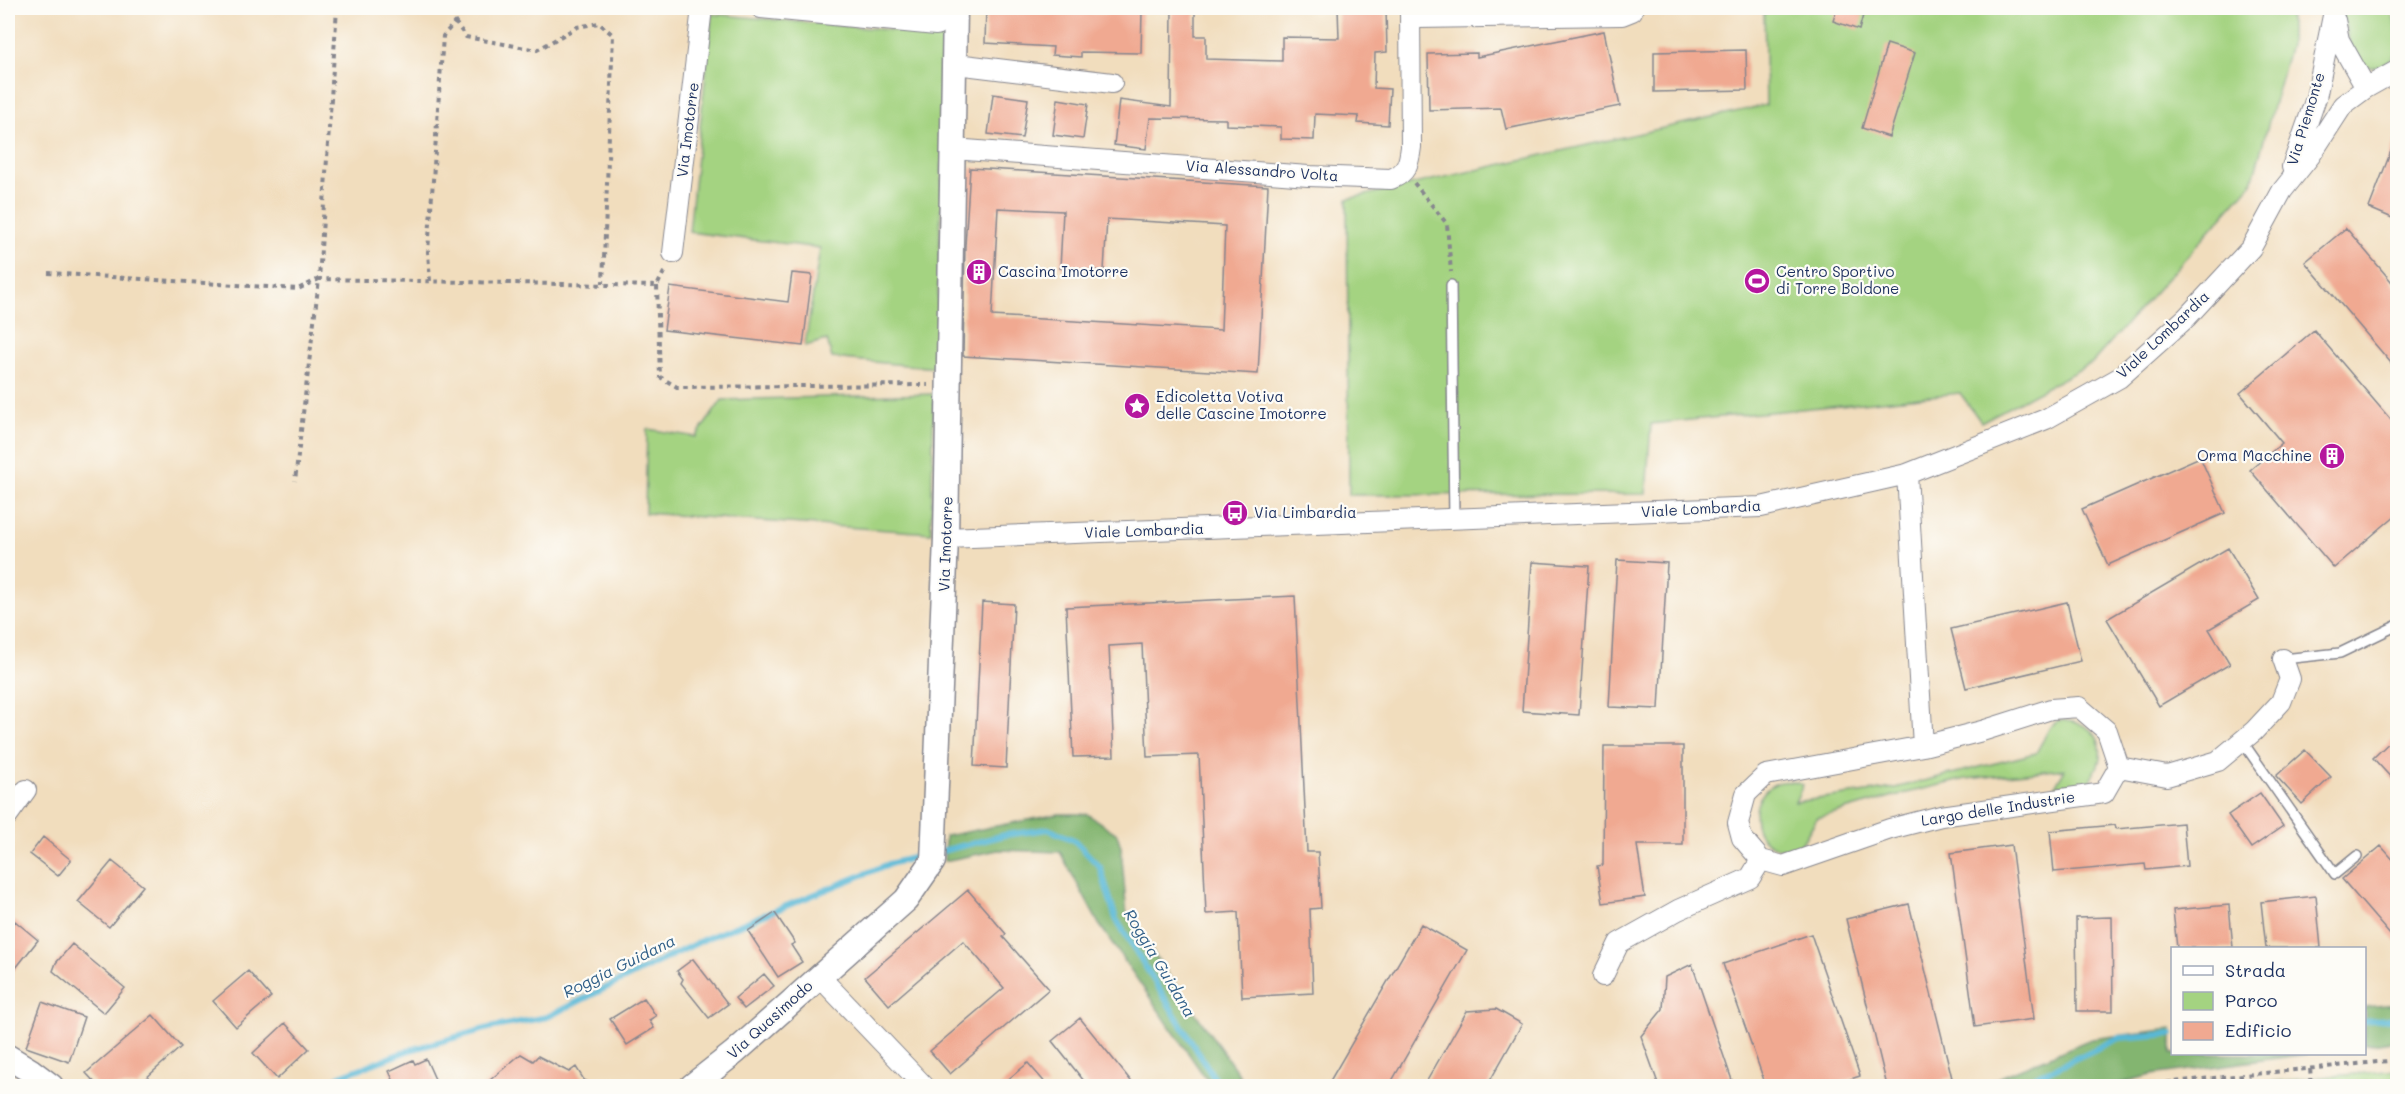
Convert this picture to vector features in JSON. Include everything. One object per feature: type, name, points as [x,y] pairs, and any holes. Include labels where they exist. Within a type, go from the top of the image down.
[{"type":"street","name":"Via Imotorre","points":[[673,253],[702,8]]},
{"type":"street","name":"Via Imotorre","points":[[761,8],[936,25],[955,8]]},
{"type":"street","name":"Via Imotorre","points":[[819,976],[906,900],[933,861],[946,538],[956,64],[955,8]]},
{"type":"street","points":[[1410,11],[1417,18],[1622,15],[1632,11],[1633,8]]},
{"type":"street","name":"Via Piemonte","points":[[2334,9],[2339,40],[2366,88]]},
{"type":"street","name":"Via Piemonte","points":[[2282,191],[2301,146],[2316,98],[2334,9]]},
{"type":"street","points":[[1404,171],[1408,164],[1411,147],[1410,11]]},
{"type":"street","points":[[956,64],[1112,83]]},
{"type":"street","name":"Viale Lombardia","points":[[946,538],[1761,507],[1907,474],[2046,419],[2119,378],[2186,318],[2251,248],[2282,191],[2310,156],[2343,105],[2397,70]]},
{"type":"street","name":"Via Alessandro Volta","points":[[953,149],[1308,176],[1391,178],[1404,171]]},
{"type":"street","points":[[1907,474],[1923,746]]},
{"type":"street","points":[[1603,976],[1619,943],[1678,910],[1750,878],[1761,860],[1743,838],[1738,823],[1746,794],[1766,775],[1923,746],[1982,731],[2051,709],[2079,707],[2107,731],[2119,766],[2167,776],[2218,761],[2242,741],[2281,702],[2290,679],[2283,659]]},
{"type":"street","name":"Largo delle Industrie","points":[[1761,860],[1783,866],[1890,829],[1941,816],[2104,794],[2119,766]]},
{"type":"street","points":[[8,815],[26,790]]},
{"type":"street","points":[[819,976],[924,1086]]},
{"type":"street","name":"Via Quasimodo","points":[[692,1086],[734,1053],[819,976]]},
{"type":"street","points":[[8,1057],[51,1086]]},
{"type":"lane","points":[[1451,285],[1454,519]]},
{"type":"lane","points":[[2283,659],[2340,653],[2397,625]]},
{"type":"lane","points":[[2242,741],[2335,874],[2357,856]]},
{"type":"path","points":[[296,481],[319,279],[337,8]]},
{"type":"path","points":[[452,8],[455,22],[466,38],[537,50],[577,27],[599,23],[613,35],[603,283]]},
{"type":"path","points":[[430,281],[428,252],[443,36],[455,22]]},
{"type":"path","points":[[1404,171],[1447,224],[1451,285]]},
{"type":"path","points":[[673,253],[657,286],[660,377],[677,387],[949,384]]},
{"type":"path","points":[[48,273],[298,289],[319,279],[603,283],[657,286]]},
{"type":"path","points":[[2132,1086],[2397,1060]]},
{"type":"path","points":[[2310,1069],[2312,1086]]},
{"type":"green space","name":"Centro Sportivo di Torre Boldone","points":[[1764,8],[2290,8],[2290,45],[2252,183],[2092,363],[1981,422],[1960,393],[1651,424],[1646,494],[1349,495],[1347,199],[1766,105]]},
{"type":"green space","points":[[2348,8],[2389,8],[2397,27],[2398,43],[2395,54],[2387,62],[2376,67],[2364,66],[2360,63],[2351,46],[2341,14]]},
{"type":"green space","points":[[712,14],[946,35],[936,368],[832,358],[827,340],[805,346],[820,248],[689,232]]},
{"type":"green space","points":[[934,394],[931,533],[645,513],[647,429],[696,437],[722,400]]},
{"type":"green space","points":[[2059,720],[2084,726],[2098,739],[2100,759],[2089,782],[2055,786],[2065,769],[1966,779],[1817,818],[1799,848],[1778,848],[1764,840],[1757,827],[1756,812],[1760,798],[1770,787],[1784,782],[1803,785],[1795,802],[1895,788],[2036,753],[2050,727]]},
{"type":"green space","points":[[1059,814],[1087,814],[1117,834],[1121,847],[1127,916],[1247,1086],[1211,1086],[1099,924],[1060,852],[998,850],[944,861],[945,836]]},
{"type":"green space","points":[[2397,1004],[2397,1040],[2366,1045],[2366,1007]]},
{"type":"green space","points":[[2171,1029],[2171,1055],[2300,1055],[2151,1075],[2110,1086],[1979,1086],[2091,1039]]},
{"type":"green space","points":[[2397,1070],[2397,1086],[2226,1086]]},
{"type":"building","points":[[986,8],[1026,8],[1026,10],[1109,14],[1109,10],[1142,11],[1141,53],[1081,52],[1081,57],[1052,55],[1053,47],[985,43]]},
{"type":"building","points":[[1172,8],[1195,8],[1195,36],[1206,36],[1206,59],[1282,61],[1282,37],[1339,38],[1338,8],[1386,8],[1387,52],[1375,53],[1374,88],[1390,89],[1388,125],[1358,123],[1359,116],[1315,114],[1314,140],[1281,139],[1281,127],[1226,125],[1226,119],[1150,118],[1146,149],[1114,145],[1119,100],[1171,107]]},
{"type":"building","points":[[1837,8],[1865,8],[1859,30],[1833,21]]},
{"type":"building","points":[[1604,31],[1620,106],[1506,129],[1501,108],[1429,110],[1428,54],[1477,53],[1477,57]]},
{"type":"building","points":[[1887,44],[1915,53],[1889,137],[1862,128]]},
{"type":"building","points":[[1746,50],[1747,90],[1654,92],[1654,52]]},
{"type":"building","points":[[993,94],[1028,99],[1022,138],[988,134]]},
{"type":"building","points":[[1058,99],[1088,104],[1083,139],[1053,135]]},
{"type":"building","points":[[2397,139],[2397,220],[2369,208]]},
{"type":"building","name":"Cascina Imotorre","points":[[970,168],[1268,186],[1258,374],[963,356],[965,246]],"holes":[[[998,208],[1063,211],[1060,268],[1104,271],[1107,219],[1225,226],[1221,330],[992,316]]]},
{"type":"building","points":[[2346,228],[2397,288],[2397,370],[2305,262]]},
{"type":"building","points":[[792,273],[812,275],[803,346],[664,330],[670,287],[788,302]]},
{"type":"building","name":"Orma Macchine","points":[[2314,330],[2397,427],[2397,514],[2334,568],[2250,470],[2282,443],[2240,393]]},
{"type":"building","points":[[2200,457],[2225,513],[2108,565],[2082,509]]},
{"type":"building","points":[[2228,548],[2259,600],[2209,629],[2230,664],[2159,706],[2107,619]]},
{"type":"building","points":[[1617,560],[1667,563],[1659,709],[1609,707]]},
{"type":"building","points":[[1532,562],[1589,566],[1579,715],[1522,711]]},
{"type":"building","points":[[1295,596],[1307,852],[1318,852],[1321,908],[1310,909],[1313,993],[1242,997],[1238,912],[1206,914],[1199,755],[1147,757],[1142,644],[1109,646],[1114,756],[1073,757],[1066,607]]},
{"type":"building","points":[[982,602],[1014,604],[1006,768],[974,766]]},
{"type":"building","points":[[2067,602],[2081,661],[1966,688],[1951,629]]},
{"type":"building","points":[[2397,735],[2397,784],[2373,758]]},
{"type":"building","points":[[1604,746],[1683,746],[1683,845],[1637,845],[1645,897],[1603,903],[1597,866],[1603,865]]},
{"type":"building","points":[[2305,750],[2331,777],[2302,804],[2276,776]]},
{"type":"building","points":[[2260,793],[2283,826],[2251,848],[2228,815]]},
{"type":"building","points":[[2183,823],[2187,866],[2146,870],[2145,864],[2054,872],[2050,831],[2115,825],[2116,829]]},
{"type":"building","points":[[43,837],[71,860],[58,876],[30,854]]},
{"type":"building","points":[[2011,845],[2034,1019],[1975,1027],[1951,853]]},
{"type":"building","points":[[2381,846],[2397,864],[2397,943],[2342,879]]},
{"type":"building","points":[[112,861],[143,886],[109,927],[78,902]]},
{"type":"building","points":[[968,890],[1006,934],[1003,937],[1049,989],[950,1074],[930,1051],[1004,988],[978,958],[963,941],[889,1005],[865,977]]},
{"type":"building","points":[[2316,896],[2321,947],[2266,947],[2261,902]]},
{"type":"building","points":[[1909,904],[1952,1078],[1918,1086],[1887,1086],[1846,919]]},
{"type":"building","points":[[2229,905],[2233,947],[2177,947],[2173,910]]},
{"type":"building","points":[[775,913],[795,943],[791,945],[802,962],[778,977],[748,931]]},
{"type":"building","points":[[2112,917],[2113,1011],[2077,1011],[2076,918]]},
{"type":"building","points":[[15,921],[38,940],[8,978],[8,931]]},
{"type":"building","points":[[1421,924],[1467,950],[1389,1086],[1327,1086]]},
{"type":"building","points":[[1811,934],[1860,1076],[1829,1086],[1766,1086],[1723,964]]},
{"type":"building","points":[[72,944],[125,988],[104,1013],[53,971],[56,963]]},
{"type":"building","points":[[693,959],[728,1004],[709,1018],[681,983],[683,979],[677,971]]},
{"type":"building","points":[[1692,964],[1734,1086],[1659,1086],[1641,1036],[1663,1009],[1665,977]]},
{"type":"building","points":[[248,971],[271,997],[236,1027],[213,1001]]},
{"type":"building","points":[[764,974],[774,986],[744,1009],[735,998]]},
{"type":"building","points":[[644,998],[656,1016],[649,1020],[654,1028],[627,1045],[610,1019]]},
{"type":"building","points":[[42,1002],[84,1017],[69,1062],[26,1047]]},
{"type":"building","points":[[1496,1009],[1522,1024],[1487,1086],[1424,1086],[1467,1011]]},
{"type":"building","points":[[153,1015],[181,1047],[137,1086],[98,1086],[86,1073]]},
{"type":"building","points":[[1080,1018],[1135,1086],[1088,1086],[1052,1041]]},
{"type":"building","points":[[285,1023],[309,1049],[277,1079],[253,1053]]},
{"type":"building","points":[[521,1054],[533,1061],[538,1056],[569,1072],[576,1067],[584,1080],[598,1086],[483,1086]]},
{"type":"building","points":[[426,1059],[438,1086],[396,1086],[389,1071],[413,1060],[415,1064]]},
{"type":"building","points":[[1028,1063],[1048,1086],[1000,1086]]},
{"type":"waterway","name":"Roggia Guidana","points":[[938,852],[1005,835],[1048,829],[1074,840],[1100,867],[1116,919],[1219,1086]]},
{"type":"waterway","name":"Roggia Guidana","points":[[324,1086],[340,1076],[410,1050],[489,1028],[547,1017],[705,939],[889,864],[928,854]]},
{"type":"waterway","name":"Roggia Guidana","points":[[2366,1021],[2398,1018]]},
{"type":"waterway","name":"Roggia Guidana","points":[[2017,1086],[2119,1038],[2171,1034]]},
{"type":"place","name":"Cascina Imotorre","points":[[979,272]]},
{"type":"place","name":"Centro Sportivo di Torre Boldone","points":[[1757,281]]},
{"type":"place","name":"Edicoletta Votiva delle Cascine Imotorre","points":[[1137,406]]},
{"type":"place","name":"Orma Macchine","points":[[2332,456]]},
{"type":"place","name":"Via Limbardia","points":[[1235,513]]}]
